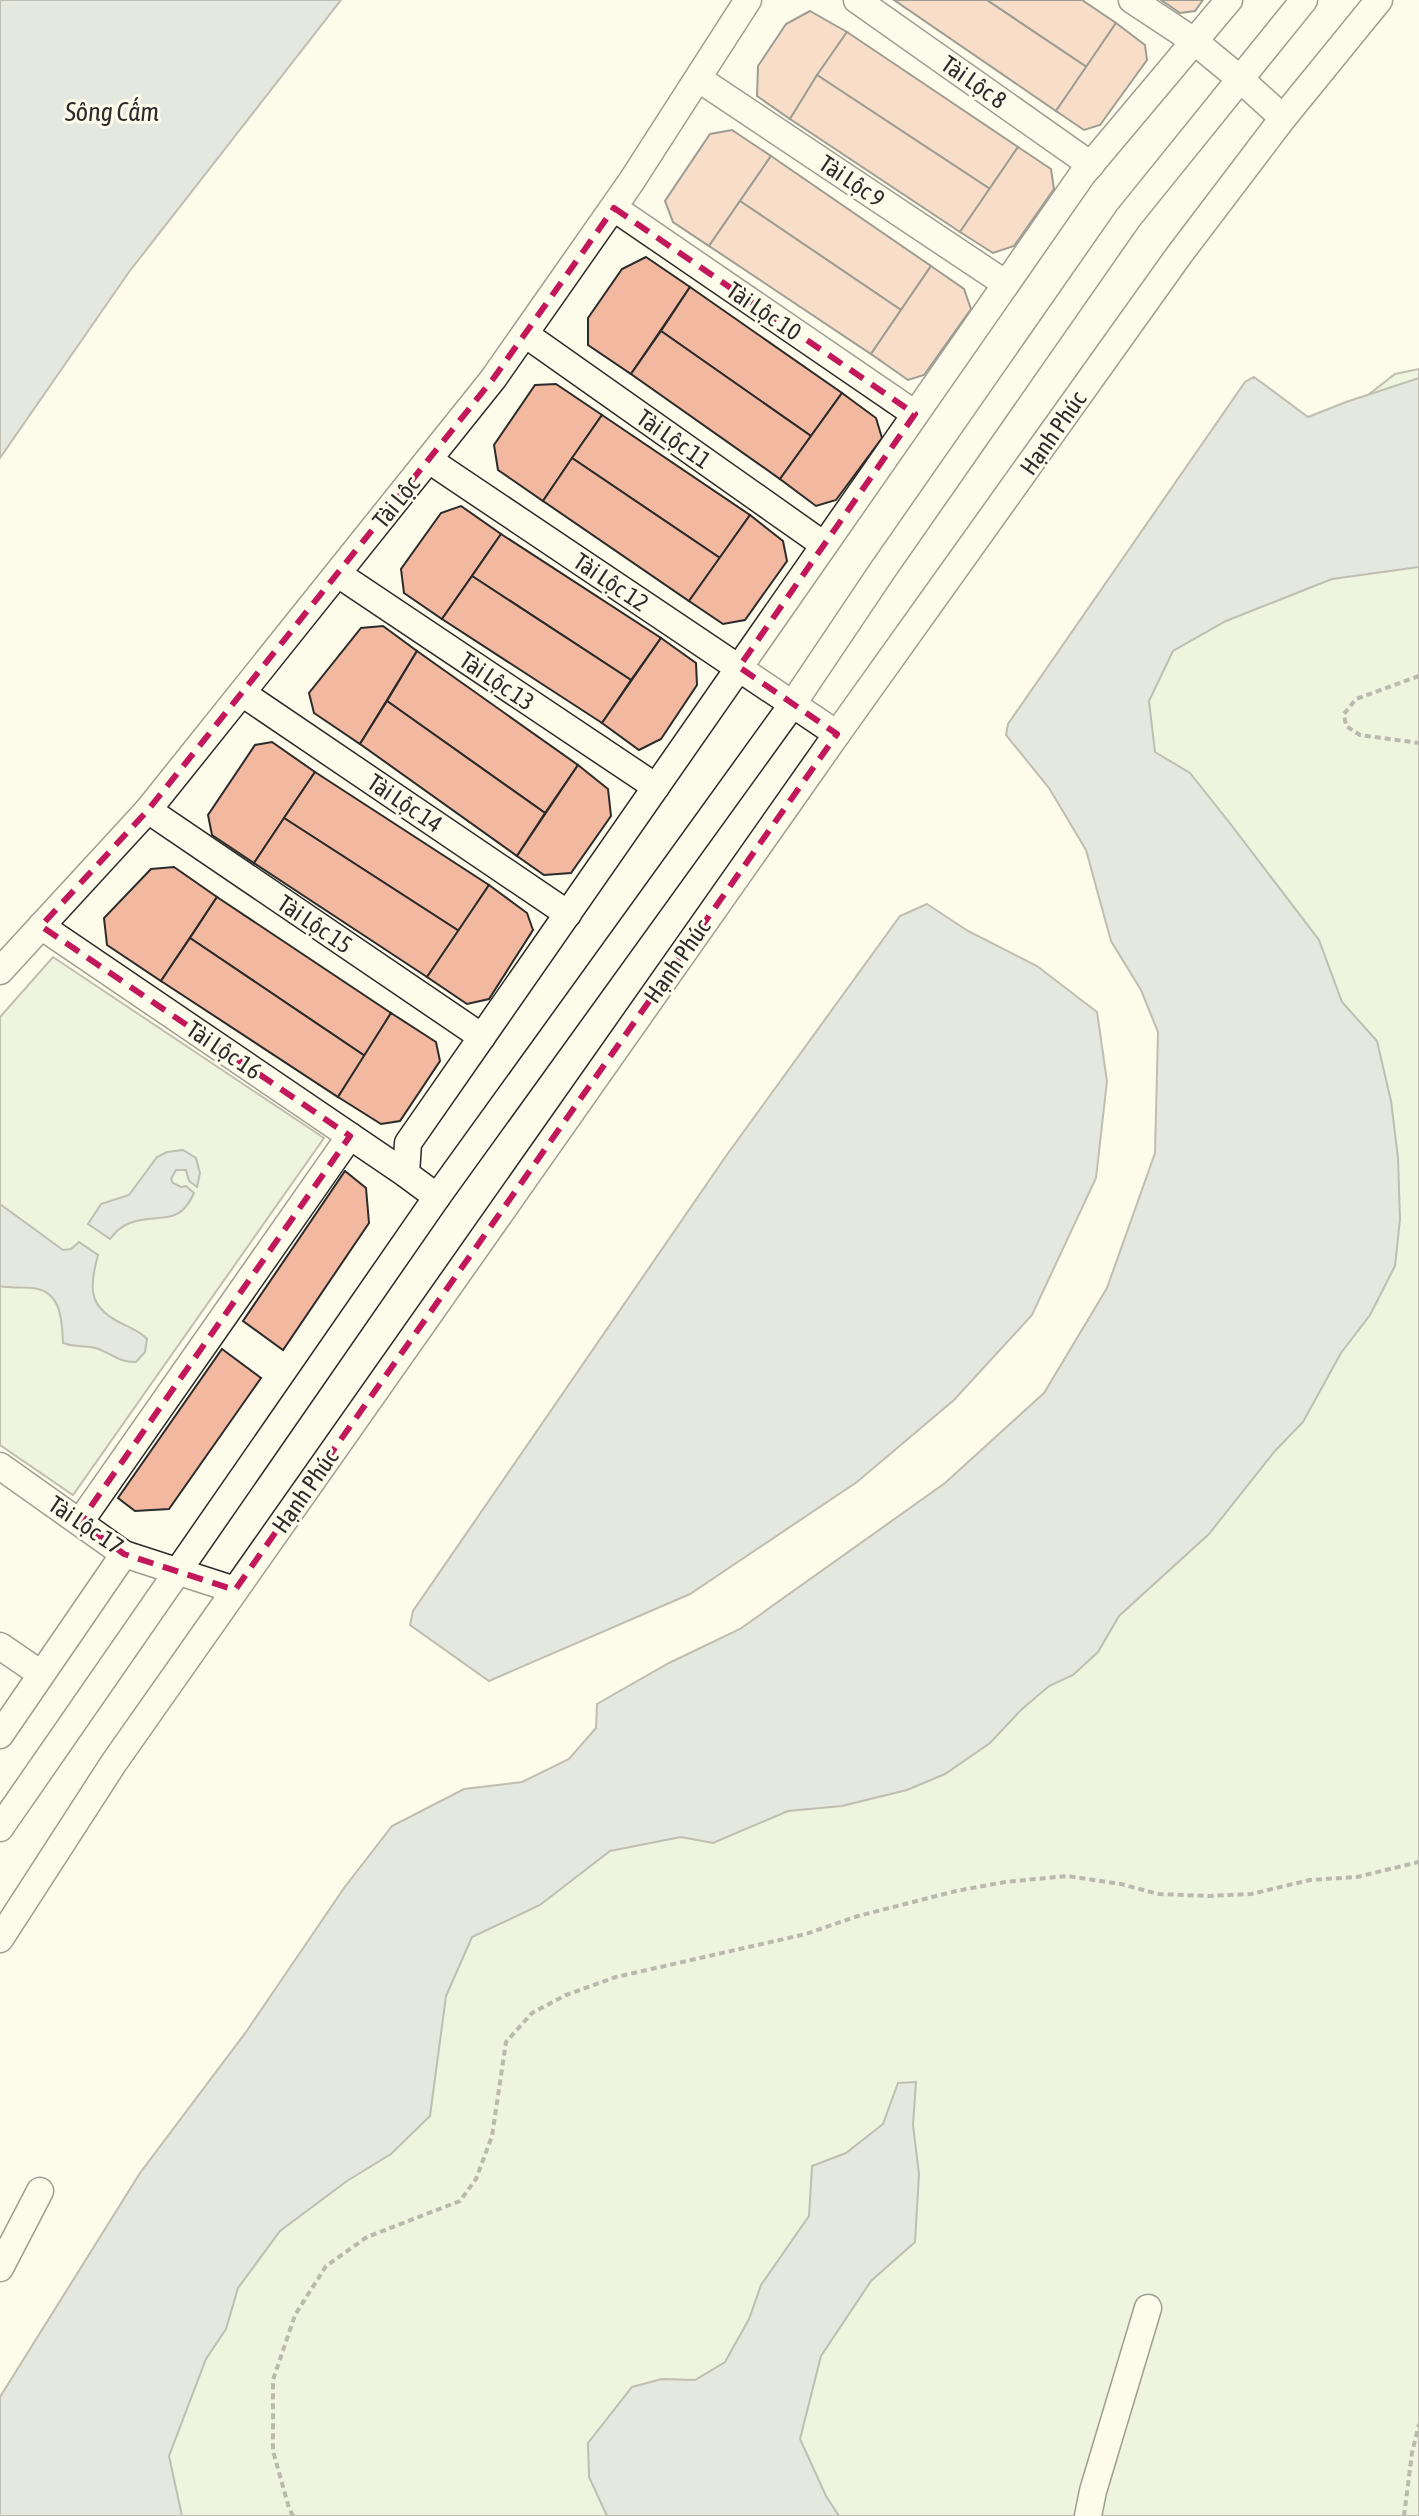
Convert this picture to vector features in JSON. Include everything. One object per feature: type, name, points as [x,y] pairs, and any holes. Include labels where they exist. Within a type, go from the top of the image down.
[{"type":"street","name":"Tài Lộc","points":[[0,971],[148,810],[493,379],[614,208],[748,0]]},
{"type":"street","name":"Tài Lộc 8","points":[[857,0],[1091,165]]},
{"type":"street","points":[[1132,0],[1194,41],[1283,118]]},
{"type":"street","points":[[406,1174],[408,1143],[1006,284],[1091,165],[1229,0]]},
{"type":"street","points":[[0,1828],[437,1197],[792,705],[1128,218],[1304,0]]},
{"type":"street","name":"Hạnh Phúc","points":[[0,1939],[113,1764],[837,734],[1179,255],[1283,118],[1379,0]]},
{"type":"street","name":"Tài Lộc 9","points":[[699,79],[1006,284]]},
{"type":"street","name":"Tài Lộc 10","points":[[614,208],[915,414]]},
{"type":"street","name":"Tài Lộc 11","points":[[525,334],[824,545]]},
{"type":"street","name":"Tài Lộc 12","points":[[429,460],[837,734]]},
{"type":"street","name":"Tài Lộc 13","points":[[338,574],[656,787]]},
{"type":"street","name":"Tài Lộc 14","points":[[242,693],[568,914]]},
{"type":"street","name":"Tài Lộc 15","points":[[148,810],[482,1037]]},
{"type":"street","name":"Tài Lộc 16","points":[[41,926],[437,1197]]},
{"type":"street","points":[[80,1522],[350,1136]]},
{"type":"street","name":"Tài Lộc 17","points":[[0,1466],[124,1554],[235,1590]]},
{"type":"street","points":[[0,1735],[124,1554]]},
{"type":"street","points":[[0,1646],[41,1674]]},
{"type":"street","points":[[0,2268],[40,2191]]},
{"type":"street","points":[[1088,2516],[1148,2308]]},
{"type":"path","points":[[1419,676],[1356,699],[1344,714],[1346,726],[1360,735],[1419,743]]},
{"type":"path","points":[[293,2516],[273,2451],[273,2380],[295,2315],[326,2266],[367,2237],[460,2201],[476,2179],[492,2136],[506,2042],[532,2013],[566,1995],[616,1977],[806,1934],[858,1916],[1005,1882],[1067,1876],[1121,1884],[1158,1894],[1251,1894],[1310,1880],[1357,1877],[1419,1862]]},
{"type":"path","points":[[1404,2516],[1419,2424]]},
{"type":"highlighted area","points":[[614,208],[915,414],[739,667],[837,734],[235,1590],[124,1554],[80,1522],[350,1136],[41,926],[148,810],[493,379]]},
{"type":"green space","points":[[1419,369],[1419,2516],[76,2516],[415,1952],[657,1785],[1226,1235],[1113,678],[1340,417],[1395,374]]},
{"type":"green space","points":[[53,957],[324,1138],[73,1495],[0,1445],[0,1017]]},
{"type":"water","name":"Sông Cấm","points":[[0,0],[341,0],[129,272],[0,458]]},
{"type":"water","points":[[1254,377],[1308,417],[1419,378],[1419,567],[1332,579],[1226,621],[1173,651],[1149,701],[1155,752],[1190,773],[1229,822],[1319,940],[1342,1002],[1377,1041],[1391,1101],[1398,1158],[1400,1219],[1395,1266],[1370,1315],[1341,1353],[1303,1422],[1274,1452],[1209,1534],[1119,1616],[1098,1652],[1073,1675],[1049,1686],[990,1743],[945,1774],[907,1790],[842,1806],[788,1811],[713,1843],[681,1837],[610,1851],[540,1905],[472,1937],[446,1996],[430,2116],[391,2154],[347,2181],[280,2231],[238,2288],[226,2329],[206,2359],[169,2456],[182,2516],[0,2516],[0,2397],[140,2173],[246,2032],[344,1888],[392,1826],[464,1789],[522,1782],[569,1759],[596,1728],[597,1704],[669,1663],[740,1629],[945,1483],[1044,1393],[1107,1288],[1155,1153],[1158,1032],[1141,990],[1111,941],[1086,850],[1049,788],[1006,735],[1008,724],[1245,382]]},
{"type":"water","points":[[927,904],[968,931],[1037,966],[1097,1012],[1107,1081],[1096,1178],[1032,1315],[954,1400],[857,1482],[690,1594],[489,1681],[410,1625],[413,1611],[726,1156],[900,916]]},
{"type":"water","points":[[183,1150],[196,1158],[200,1173],[197,1187],[189,1181],[186,1170],[176,1170],[171,1179],[194,1193],[181,1211],[166,1217],[130,1223],[110,1239],[88,1224],[101,1204],[129,1195],[157,1157]]},
{"type":"water","points":[[0,1204],[63,1250],[71,1249],[79,1242],[98,1255],[93,1288],[98,1305],[113,1319],[147,1339],[145,1352],[136,1362],[123,1360],[96,1348],[63,1343],[59,1311],[52,1297],[38,1289],[0,1286]]},
{"type":"water","points":[[916,2082],[913,2125],[919,2174],[915,2242],[871,2281],[821,2356],[800,2439],[826,2496],[839,2516],[607,2516],[589,2477],[588,2443],[632,2387],[662,2379],[695,2380],[725,2362],[749,2319],[761,2285],[809,2216],[812,2166],[846,2153],[883,2124],[898,2083]]},
{"type":"building","points":[[894,0],[987,0],[1087,67],[1056,111]]},
{"type":"building","points":[[987,0],[1082,0],[1116,23],[1087,67]]},
{"type":"building","points":[[1161,0],[1203,0],[1195,11],[1180,13]]},
{"type":"building","points":[[810,11],[847,32],[790,119],[757,96],[758,66],[786,24]]},
{"type":"building","points":[[1116,23],[1145,45],[1147,60],[1100,125],[1084,130],[1056,111]]},
{"type":"building","points":[[847,32],[1018,147],[990,189],[817,75]]},
{"type":"building","points":[[817,75],[990,189],[960,232],[790,119]]},
{"type":"building","points":[[732,130],[771,156],[709,246],[673,222],[665,201],[710,134]]},
{"type":"building","points":[[1018,147],[1051,169],[1054,189],[1014,246],[993,253],[960,232]]},
{"type":"building","points":[[771,156],[931,266],[901,310],[740,201]]},
{"type":"building","points":[[740,201],[901,310],[871,354],[709,246]]},
{"type":"building","points":[[646,257],[690,287],[631,374],[588,345],[588,318],[622,269]]},
{"type":"building","points":[[931,266],[964,289],[971,309],[924,375],[908,380],[871,354]]},
{"type":"building","points":[[690,287],[842,393],[811,436],[661,331]]},
{"type":"building","points":[[661,331],[811,436],[780,479],[631,374]]},
{"type":"building","points":[[556,384],[602,415],[543,501],[498,470],[494,445],[535,385]]},
{"type":"building","points":[[842,393],[876,418],[882,438],[836,500],[816,506],[780,479]]},
{"type":"building","points":[[602,415],[750,515],[720,558],[572,458]]},
{"type":"building","points":[[572,458],[720,558],[689,601],[543,501]]},
{"type":"building","points":[[461,506],[501,534],[442,619],[404,593],[401,569],[441,513]]},
{"type":"building","points":[[750,515],[783,541],[787,561],[745,620],[723,624],[689,601]]},
{"type":"building","points":[[501,534],[661,638],[631,680],[472,576]]},
{"type":"building","points":[[472,576],[631,680],[602,723],[442,619]]},
{"type":"building","points":[[383,626],[417,651],[360,744],[314,713],[309,693],[361,628]]},
{"type":"building","points":[[661,638],[696,663],[697,685],[661,739],[639,750],[602,723]]},
{"type":"building","points":[[417,651],[578,765],[545,813],[387,701]]},
{"type":"building","points":[[387,701],[545,813],[517,856],[360,744]]},
{"type":"building","points":[[272,742],[315,772],[254,863],[212,835],[208,815],[255,745]]},
{"type":"building","points":[[578,765],[608,789],[611,816],[571,873],[544,875],[517,856]]},
{"type":"building","points":[[315,772],[489,885],[459,931],[284,818]]},
{"type":"building","points":[[284,818],[459,931],[427,977],[254,863]]},
{"type":"building","points":[[174,867],[217,897],[161,981],[107,945],[104,918],[151,869]]},
{"type":"building","points":[[489,885],[527,913],[533,930],[489,999],[467,1004],[427,977]]},
{"type":"building","points":[[217,897],[391,1013],[365,1056],[190,938]]},
{"type":"building","points":[[190,938],[365,1056],[338,1097],[161,981]]},
{"type":"building","points":[[391,1013],[436,1042],[440,1061],[400,1121],[381,1124],[338,1097]]},
{"type":"building","points":[[345,1171],[366,1188],[369,1223],[283,1350],[243,1321]]},
{"type":"building","points":[[222,1349],[261,1378],[169,1509],[135,1511],[118,1498]]}]
